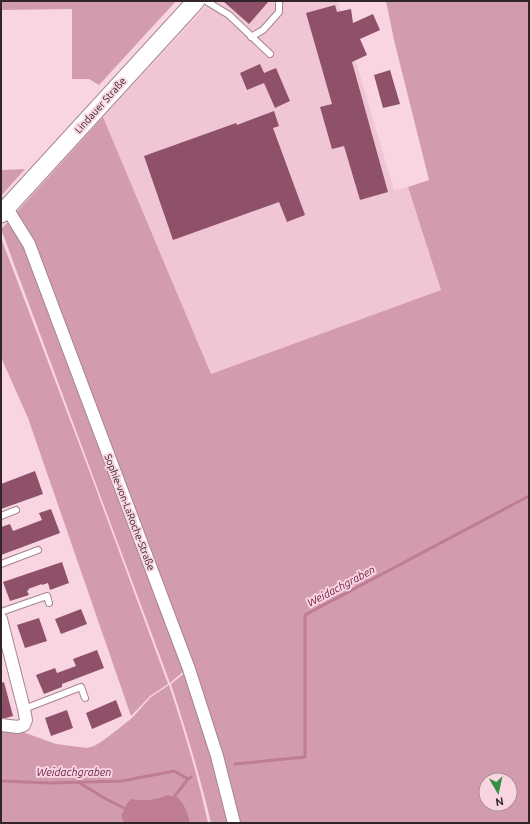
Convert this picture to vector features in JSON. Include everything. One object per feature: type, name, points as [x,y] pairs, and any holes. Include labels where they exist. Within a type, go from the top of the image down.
[{"type":"main road","name":"Lindauer Straße","points":[[3,211],[196,1]]},
{"type":"street","name":"Sophie-von-LaRoche-Straße","points":[[3,211],[11,215],[29,244],[188,669],[217,756],[234,823]]},
{"type":"street","points":[[1,619],[26,720],[24,725],[18,727],[1,725]]},
{"type":"lane","points":[[206,1],[229,16],[270,54]]},
{"type":"lane","points":[[251,36],[262,30],[279,12],[279,1]]},
{"type":"lane","points":[[1,516],[16,510]]},
{"type":"lane","points":[[1,564],[38,550]]},
{"type":"lane","points":[[1,612],[47,596],[49,603]]},
{"type":"lane","points":[[24,709],[81,687],[85,698]]},
{"type":"shaded area","points":[[1,1],[176,1],[99,85],[89,79],[72,79],[72,9],[1,10]]},
{"type":"shaded area","points":[[211,1],[338,1],[394,190],[408,187],[441,290],[211,374],[103,117]]},
{"type":"shaded area","points":[[386,1],[529,1],[529,823],[238,823],[221,756],[15,214],[103,117],[211,374],[441,290],[408,187],[429,180],[394,40]]},
{"type":"shaded area","points":[[25,169],[1,196],[1,170]]},
{"type":"shaded area","points":[[10,220],[26,245],[185,670],[170,683],[1,229]]},
{"type":"shaded area","points":[[1,238],[168,684],[150,696],[131,716],[28,418],[1,357]]},
{"type":"shaded area","points":[[186,672],[230,823],[211,823],[171,684]]},
{"type":"shaded area","points":[[169,685],[200,788],[208,823],[190,823],[188,816],[167,795],[145,800],[131,799],[127,803],[121,816],[124,823],[1,823],[1,727],[20,731],[56,744],[87,748],[101,742],[117,730],[132,718],[151,697]]},
{"type":"shaded area","points":[[167,795],[177,797],[181,801],[189,817],[190,823],[124,823],[121,816],[127,803],[131,799],[145,800]]},
{"type":"building","points":[[223,1],[269,1],[249,24]]},
{"type":"building","points":[[335,5],[337,12],[351,9],[353,23],[373,14],[380,30],[360,39],[367,55],[352,62],[388,192],[360,200],[344,146],[332,149],[320,107],[332,104],[306,13]]},
{"type":"building","points":[[260,64],[264,73],[276,68],[290,101],[275,108],[264,83],[247,90],[240,73]]},
{"type":"building","points":[[390,70],[400,104],[383,108],[374,75]]},
{"type":"building","points":[[274,111],[279,126],[273,128],[305,215],[287,222],[279,202],[173,240],[144,156]]},
{"type":"building","points":[[35,471],[43,494],[1,509],[1,484]]},
{"type":"building","points":[[51,509],[60,533],[1,555],[1,527],[10,524],[13,531],[42,520],[39,513]]},
{"type":"building","points":[[62,562],[69,583],[50,590],[48,583],[42,584],[28,589],[29,590],[27,591],[29,595],[10,601],[3,582]]},
{"type":"building","points":[[81,609],[87,624],[61,634],[55,619]]},
{"type":"building","points":[[39,618],[47,641],[25,648],[17,625]]},
{"type":"building","points":[[97,650],[104,668],[62,684],[62,687],[44,694],[36,675],[55,668],[57,673],[76,666],[73,659]]},
{"type":"building","points":[[4,682],[13,716],[1,718],[1,683]]},
{"type":"building","points":[[116,700],[122,716],[92,729],[86,713]]},
{"type":"building","points":[[67,710],[73,728],[51,736],[45,718]]},
{"type":"waterway","name":"Weidachgraben","points":[[235,764],[305,757],[305,615],[529,496]]},
{"type":"waterway","name":"Weidachgraben","points":[[1,781],[50,783],[122,781],[174,771],[188,779],[191,777]]},
{"type":"waterway","points":[[174,797],[188,779]]},
{"type":"waterway","points":[[78,782],[124,808]]}]
